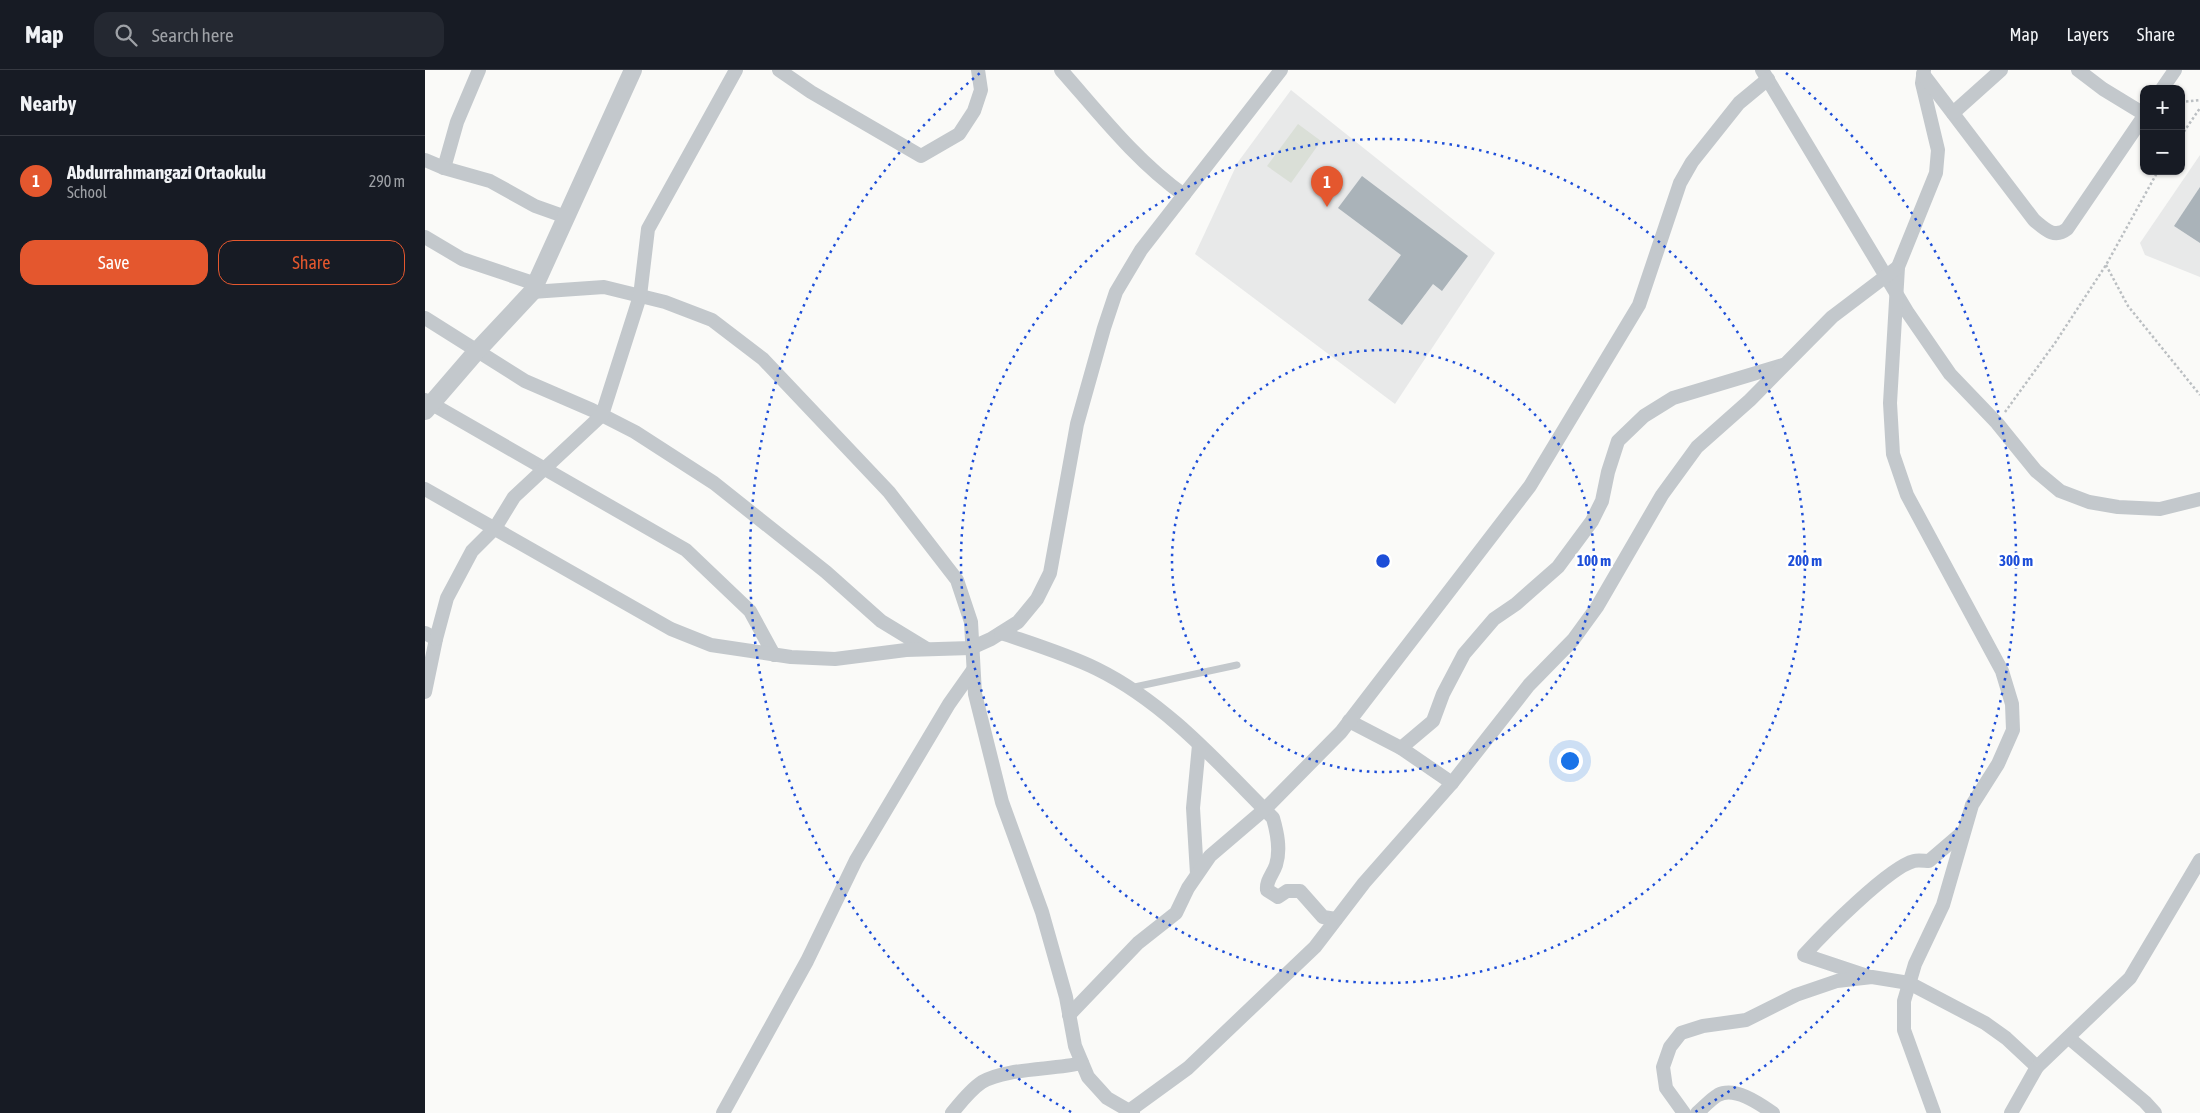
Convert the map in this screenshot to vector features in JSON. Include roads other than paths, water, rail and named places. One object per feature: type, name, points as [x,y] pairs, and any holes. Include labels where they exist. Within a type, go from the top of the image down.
[{"type":"street","points":[[444,168],[457,122],[479,70]]},
{"type":"street","points":[[633,70],[534,288],[427,405],[545,468],[686,550],[750,611],[774,655]]},
{"type":"street","points":[[425,692],[430,636],[447,598],[472,551],[495,528],[514,497],[602,415],[640,296],[648,229],[736,70]]},
{"type":"street","points":[[779,70],[811,92],[921,156],[959,134],[974,111],[981,90],[978,70]]},
{"type":"street","points":[[1061,70],[1130,148],[1164,181],[1184,195]]},
{"type":"street","points":[[425,489],[671,628],[711,645],[774,655],[835,659],[927,649],[971,648],[1018,622],[1037,599],[1050,573],[1077,424],[1103,328],[1116,292],[1141,250],[1281,70]]},
{"type":"street","points":[[1953,113],[2001,70]]},
{"type":"street","points":[[2077,70],[2140,112]]},
{"type":"street","points":[[2165,85],[2175,70]]},
{"type":"street","points":[[1923,72],[2033,220],[2046,231],[2055,234],[2062,233],[2067,229],[2140,121]]},
{"type":"street","points":[[1923,72],[1922,83],[1938,150],[1936,173],[1898,267],[1890,403],[1893,454],[1907,495],[2002,671],[2012,704],[2013,730],[1998,764],[1972,805],[1943,905],[1915,964],[1903,1001],[1904,1030],[1934,1113]]},
{"type":"street","points":[[1069,1015],[1138,943],[1175,913],[1187,888],[1210,856],[1265,809],[1349,721],[1531,486],[1639,305],[1680,183],[1692,162],[1765,74],[1896,293],[1950,374],[1997,424],[2036,471],[2060,491],[2089,502],[2118,507],[2160,510],[2200,499]]},
{"type":"street","points":[[425,160],[444,168],[490,181],[535,206],[566,217]]},
{"type":"street","points":[[425,237],[461,259],[534,288],[604,287],[665,302],[712,320],[763,359],[882,485],[957,580],[971,622],[975,694],[1002,802],[1042,912],[1069,1015],[1075,1046],[1087,1077],[1107,1098],[1131,1112],[1188,1068],[1315,947],[1364,883],[1452,783],[1529,685],[1573,640],[1597,607],[1662,495],[1697,447],[1832,317],[1898,267]]},
{"type":"street","points":[[425,318],[476,352],[525,381],[602,415],[635,432],[714,482],[826,572],[881,621],[927,649]]},
{"type":"street","points":[[1401,748],[1433,721],[1443,694],[1465,654],[1494,619],[1516,604],[1558,567],[1592,521],[1603,501],[1608,472],[1618,440],[1644,416],[1673,398],[1784,365]]},
{"type":"street","points":[[1001,633],[1073,658],[1130,688],[1158,709],[1199,745],[1273,818],[1278,836],[1276,864],[1266,883],[1267,890],[1278,896],[1287,891],[1300,891],[1323,917],[1336,919]]},
{"type":"street","points":[[723,1113],[807,960],[856,860],[949,704],[973,670]]},
{"type":"street","points":[[1349,721],[1401,748],[1452,783]]},
{"type":"street","points":[[1197,874],[1193,808],[1199,745]]},
{"type":"street","points":[[1964,830],[1929,861],[1913,861],[1885,878],[1825,932],[1804,955],[1872,977],[1909,983],[1985,1023],[2006,1038],[2037,1067]]},
{"type":"street","points":[[2011,1113],[2037,1067],[2130,978],[2200,860]]},
{"type":"street","points":[[1683,1113],[1666,1088],[1663,1067],[1670,1047],[1681,1033],[1703,1026],[1746,1020],[1796,995],[1837,981],[1872,977]]},
{"type":"street","points":[[2069,1038],[2145,1102],[2155,1113]]},
{"type":"street","points":[[951,1113],[976,1086],[991,1078],[1061,1068],[1082,1063]]},
{"type":"street","points":[[1697,1113],[1719,1094],[1731,1093],[1756,1101],[1773,1113]]},
{"type":"lane","points":[[1130,688],[1237,665]]},
{"type":"place","name":"Abdurrahmangazi Ortaokulu","points":[[1327,207]]}]
